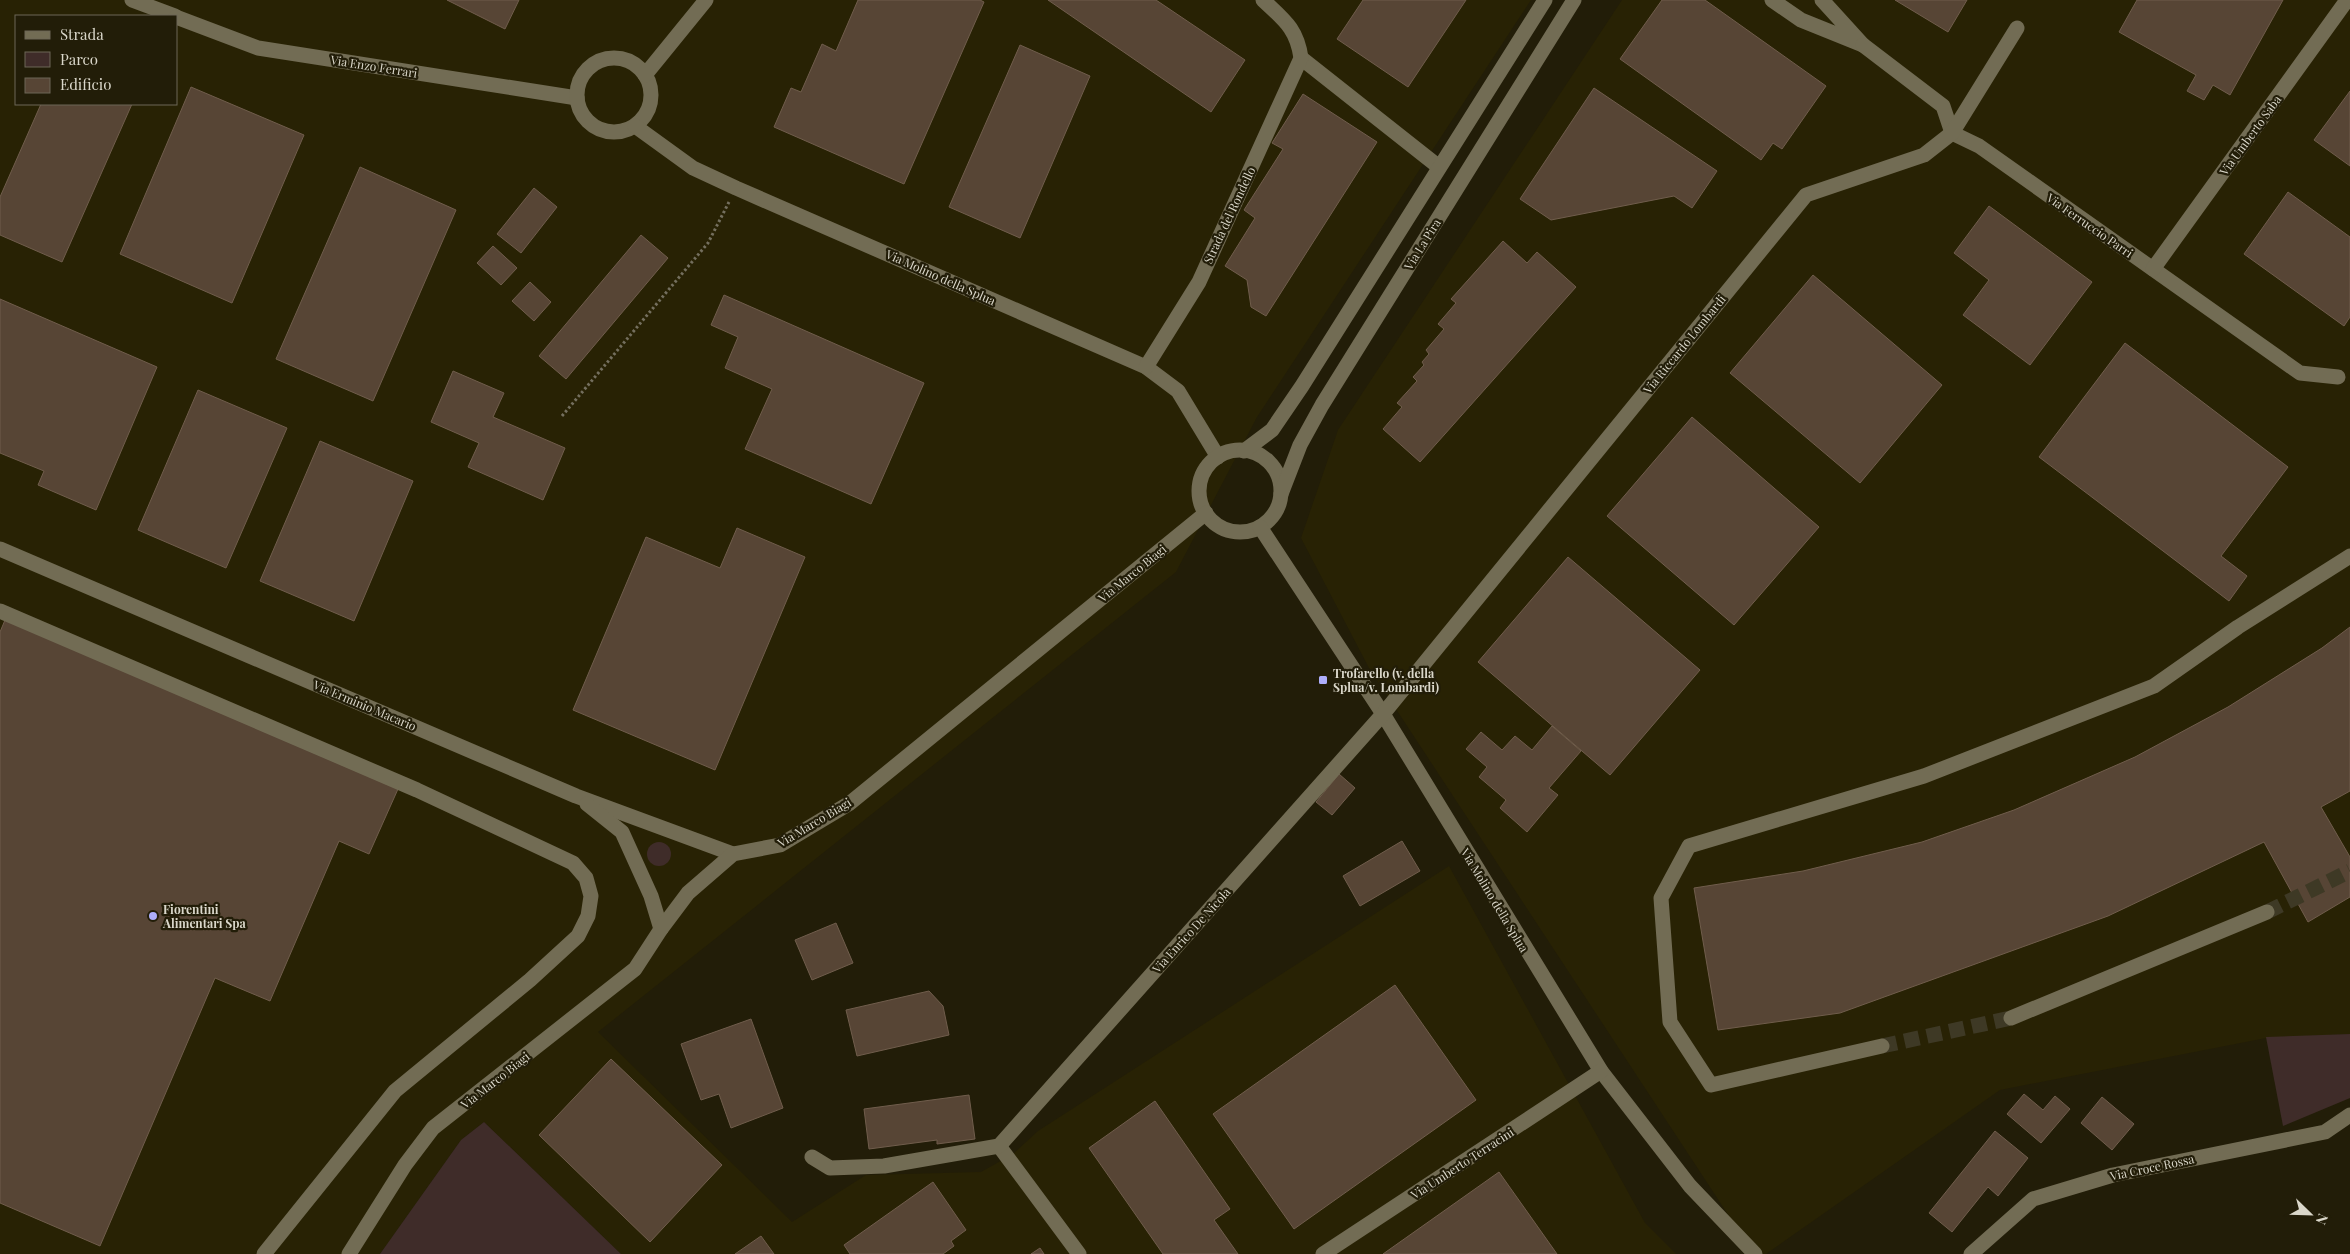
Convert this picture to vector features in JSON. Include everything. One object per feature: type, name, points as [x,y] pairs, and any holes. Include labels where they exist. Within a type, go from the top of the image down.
[{"type":"street","name":"Via Enzo Ferrari","points":[[132,0],[173,15]]},
{"type":"street","points":[[645,75],[706,0]]},
{"type":"street","points":[[1263,0],[1290,25],[1298,40],[1301,58],[1440,167]]},
{"type":"street","points":[[1244,451],[1272,430],[1545,0]]},
{"type":"street","name":"Via La Pira","points":[[1281,494],[1300,445],[1322,405],[1574,0]]},
{"type":"street","points":[[1772,0],[1801,20],[1863,45]]},
{"type":"street","points":[[1822,0],[1863,45],[1944,106],[1952,134]]},
{"type":"street","name":"Via Umberto Saba","points":[[2153,269],[2346,0]]},
{"type":"street","name":"Via Enzo Ferrari","points":[[178,17],[258,48],[577,98]]},
{"type":"street","name":"Via Riccardo Lombardi","points":[[1383,714],[1806,195],[1924,155],[1952,134],[2017,28]]},
{"type":"street","points":[[614,58],[626,60],[637,66],[645,75],[650,86],[650,102],[644,118],[635,126],[626,131],[614,133],[593,126],[582,114],[577,98],[578,85],[583,74],[592,66],[602,60],[614,58]]},
{"type":"street","name":"Strada del Rondello","points":[[1146,367],[1199,282],[1301,58]]},
{"type":"street","name":"Via Molino della Splua","points":[[635,126],[693,168],[1146,367],[1178,391],[1218,457]]},
{"type":"street","name":"Via Ferruccio Parri","points":[[1952,134],[1979,146],[2300,373],[2338,378]]},
{"type":"street","points":[[1244,451],[1256,454],[1267,460],[1275,470],[1280,481],[1281,494],[1274,513],[1260,527],[1249,532],[1236,532],[1224,529],[1214,523],[1206,513],[1201,502],[1200,489],[1202,477],[1218,457],[1230,452],[1244,451]]},
{"type":"street","name":"Via Marco Biagi","points":[[349,1254],[405,1165],[433,1128],[635,969],[661,929],[688,893],[733,854],[780,845],[850,803],[1206,513]]},
{"type":"street","name":"Via Molino della Splua","points":[[1260,527],[1383,714],[1601,1071],[1690,1186],[1755,1254]]},
{"type":"street","name":"Via Erminio Macario","points":[[0,549],[576,796],[733,854]]},
{"type":"street","points":[[1882,1046],[1711,1085],[1670,1022],[1661,898],[1689,846],[1924,776],[2154,686],[2238,627],[2350,556]]},
{"type":"street","points":[[0,611],[417,790],[573,863],[586,878],[591,896],[588,916],[578,936],[530,980],[395,1091],[264,1254]]},
{"type":"street","name":"Via Enrico De Nicola","points":[[999,1146],[1383,714]]},
{"type":"street","points":[[576,796],[622,832],[651,896],[661,929]]},
{"type":"street","points":[[2011,1018],[2267,912]]},
{"type":"street","name":"Via Umberto Terracini","points":[[1323,1254],[1601,1071]]},
{"type":"street","name":"Via Croce Rossa","points":[[1971,1254],[2032,1199],[2113,1175],[2325,1132],[2350,1115]]},
{"type":"street","points":[[2325,1132],[2350,1131]]},
{"type":"street","points":[[812,1157],[830,1168],[884,1166],[999,1146],[1079,1254]]},
{"type":"path","points":[[562,416],[708,243],[736,188]]},
{"type":"shaded area","points":[[0,0],[1531,0],[1257,417],[1176,572],[598,1032],[792,1222],[866,1175],[981,1172],[1013,1154],[1038,1131],[1449,866],[1645,1223],[1676,1254],[621,1254],[484,1122],[461,1140],[380,1254],[0,1254]]},
{"type":"shaded area","points":[[1622,0],[2350,0],[2350,1034],[2266,1038],[2000,1090],[1766,1254],[1754,1254],[1369,668],[1301,538],[1338,430]]},
{"type":"green space","points":[[659,842],[667,846],[671,854],[667,862],[659,866],[651,862],[647,854],[651,846]]},
{"type":"green space","points":[[2350,1034],[2350,1098],[2283,1126],[2266,1037]]},
{"type":"green space","points":[[484,1122],[621,1254],[380,1254],[461,1140]]},
{"type":"building","points":[[447,0],[519,0],[505,29]]},
{"type":"building","points":[[858,0],[980,0],[984,2],[904,184],[774,127],[791,88],[801,92],[822,44],[836,51]]},
{"type":"building","points":[[1048,0],[1156,0],[1245,60],[1211,112]]},
{"type":"building","points":[[1363,0],[1466,0],[1408,87],[1337,39]]},
{"type":"building","points":[[1662,0],[1705,0],[1826,86],[1782,149],[1773,143],[1761,160],[1620,59]]},
{"type":"building","points":[[1895,0],[1967,0],[1948,32]]},
{"type":"building","points":[[2137,0],[2283,0],[2230,95],[2213,85],[2204,100],[2187,91],[2196,75],[2119,32]]},
{"type":"building","points":[[1020,45],[1090,76],[1020,238],[949,207]]},
{"type":"building","points":[[191,87],[304,135],[232,303],[120,254]]},
{"type":"building","points":[[1594,88],[1717,171],[1692,208],[1674,196],[1551,220],[1520,199]]},
{"type":"building","points":[[2350,91],[2350,166],[2314,140]]},
{"type":"building","points":[[1303,94],[1377,142],[1266,316],[1251,307],[1247,280],[1225,266],[1255,218],[1244,210],[1283,149],[1272,143]]},
{"type":"building","points":[[41,105],[132,105],[62,262],[0,235],[0,197]]},
{"type":"building","points":[[360,167],[456,210],[373,401],[276,359]]},
{"type":"building","points":[[534,188],[557,207],[521,253],[497,234]]},
{"type":"building","points":[[2288,192],[2350,237],[2350,317],[2344,326],[2244,254]]},
{"type":"building","points":[[1989,206],[2092,282],[2030,365],[1963,315],[1989,280],[1954,253]]},
{"type":"building","points":[[641,235],[668,258],[566,379],[539,356]]},
{"type":"building","points":[[1503,241],[1527,263],[1537,252],[1576,287],[1420,462],[1383,429],[1402,407],[1397,403],[1417,381],[1413,377],[1424,365],[1422,362],[1429,354],[1426,350],[1444,329],[1438,324],[1456,303],[1451,299]]},
{"type":"building","points":[[493,246],[517,268],[501,285],[477,263]]},
{"type":"building","points":[[1813,275],[1942,385],[1860,483],[1730,373]]},
{"type":"building","points":[[530,282],[551,302],[534,321],[512,301]]},
{"type":"building","points":[[724,295],[924,383],[871,504],[745,449],[772,389],[725,368],[738,337],[711,325]]},
{"type":"building","points":[[0,299],[157,367],[96,510],[38,485],[44,471],[0,453]]},
{"type":"building","points":[[2125,343],[2288,467],[2221,556],[2247,576],[2229,601],[2039,457]]},
{"type":"building","points":[[453,371],[504,393],[493,417],[565,448],[543,500],[468,467],[479,443],[431,422]]},
{"type":"building","points":[[198,390],[287,428],[226,568],[138,530]]},
{"type":"building","points":[[1692,417],[1819,527],[1734,625],[1607,516]]},
{"type":"building","points":[[320,441],[413,481],[354,621],[260,581]]},
{"type":"building","points":[[737,528],[805,557],[715,770],[573,710],[646,537],[720,568]]},
{"type":"building","points":[[1568,557],[1700,670],[1610,775],[1478,662]]},
{"type":"building","name":"Fiorentini Alimentari Spa","points":[[5,620],[398,789],[369,854],[339,841],[270,1001],[215,978],[100,1246],[0,1203],[0,632]]},
{"type":"building","points":[[2350,627],[2350,791],[2321,807],[2350,857],[2350,897],[2308,922],[2264,842],[2108,916],[1840,1013],[1718,1030],[1694,888],[1803,871],[1922,842],[2014,810],[2135,757],[2228,707],[2322,648]]},
{"type":"building","points":[[1552,726],[1581,751],[1549,788],[1558,795],[1527,832],[1500,808],[1506,800],[1479,777],[1487,767],[1466,749],[1481,732],[1502,750],[1515,736],[1532,750]]},
{"type":"building","points":[[1339,774],[1355,788],[1332,815],[1316,802]]},
{"type":"building","points":[[1402,841],[1420,871],[1360,906],[1343,876]]},
{"type":"building","points":[[836,923],[853,963],[812,980],[795,940]]},
{"type":"building","points":[[1395,985],[1476,1100],[1294,1229],[1213,1114]]},
{"type":"building","points":[[929,991],[943,1006],[949,1035],[857,1056],[846,1010]]},
{"type":"building","points":[[751,1019],[783,1108],[731,1128],[719,1094],[701,1100],[681,1044]]},
{"type":"building","points":[[611,1059],[722,1165],[650,1242],[539,1135]]},
{"type":"building","points":[[2024,1094],[2043,1110],[2055,1096],[2070,1109],[2041,1143],[2007,1114]]},
{"type":"building","points":[[969,1095],[975,1139],[937,1144],[937,1140],[869,1149],[864,1109]]},
{"type":"building","points":[[2102,1097],[2134,1124],[2112,1150],[2081,1123]]},
{"type":"building","points":[[1155,1101],[1230,1209],[1214,1220],[1238,1254],[1163,1254],[1089,1148]]},
{"type":"building","points":[[1995,1131],[2028,1158],[1998,1196],[1988,1187],[1952,1232],[1929,1213]]},
{"type":"building","points":[[1499,1172],[1557,1254],[1383,1254]]},
{"type":"building","points":[[933,1182],[966,1230],[951,1241],[954,1246],[943,1254],[850,1254],[844,1245]]},
{"type":"building","points":[[761,1236],[774,1254],[735,1254]]},
{"type":"building","points":[[1040,1248],[1044,1254],[1031,1254]]},
{"type":"tunnel","points":[[2267,912],[2350,871]]},
{"type":"tunnel","points":[[1882,1046],[2011,1018]]},
{"type":"place","name":"Trofarello (v. della Splua/v. Lombardi)","points":[[1323,680]]},
{"type":"place","name":"Fiorentini Alimentari Spa","points":[[153,916]]}]
